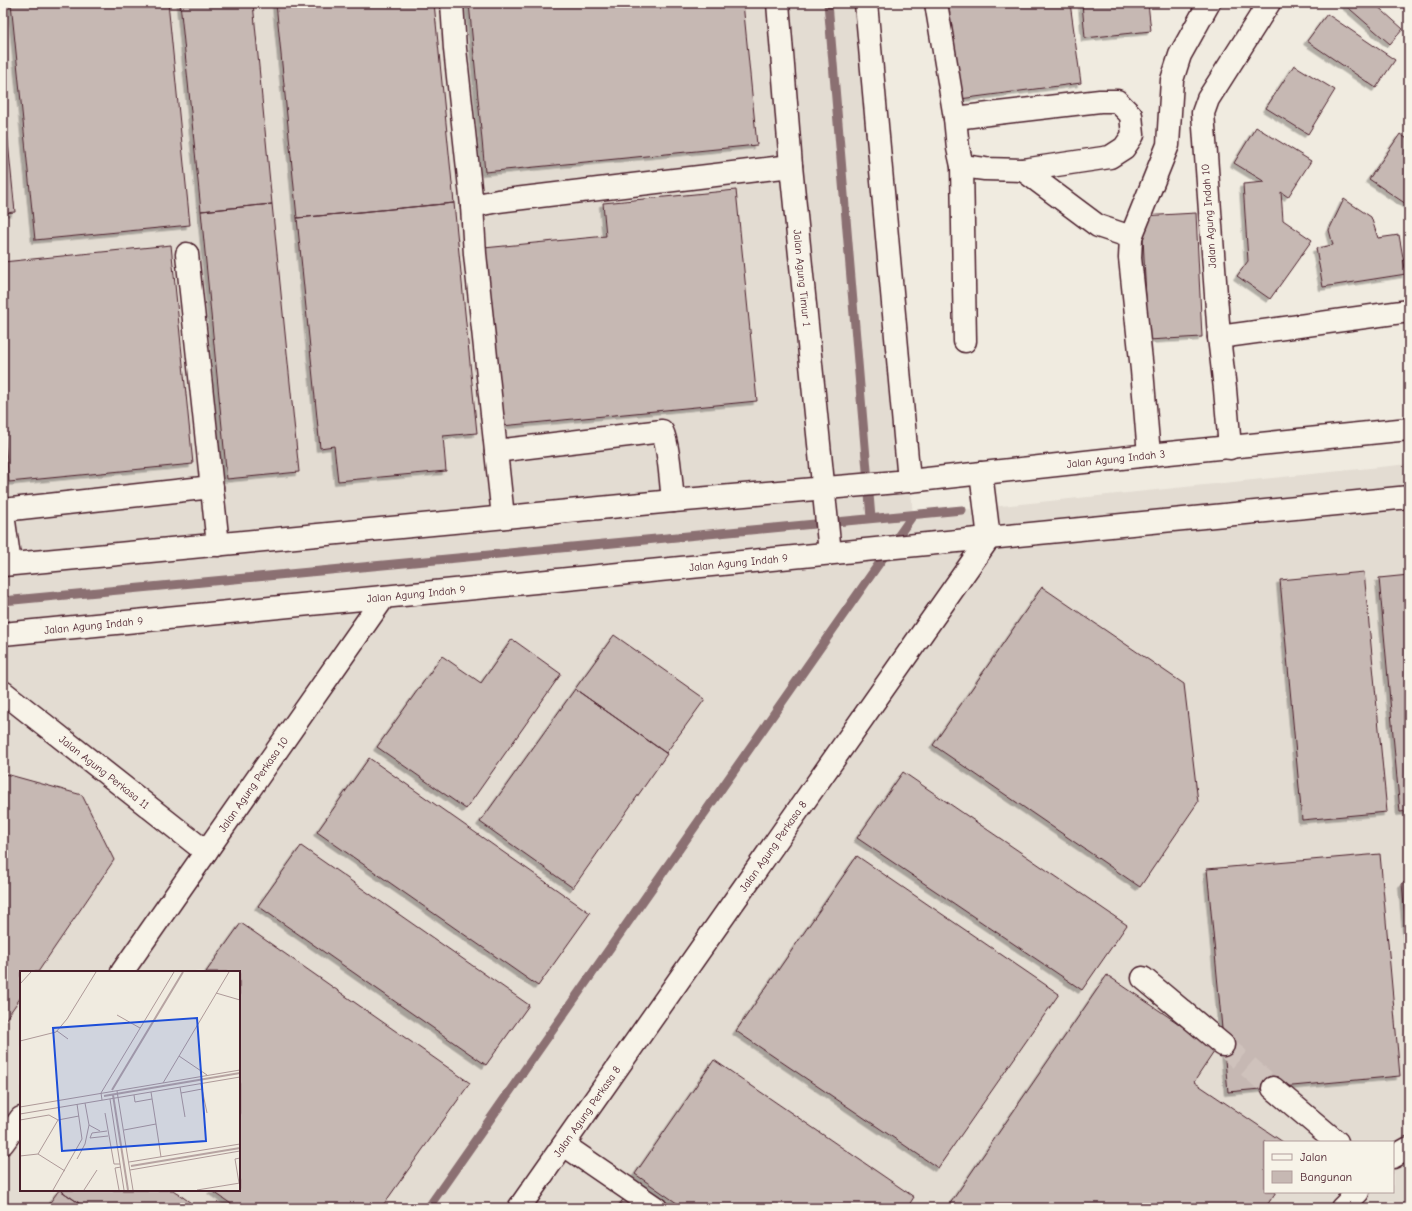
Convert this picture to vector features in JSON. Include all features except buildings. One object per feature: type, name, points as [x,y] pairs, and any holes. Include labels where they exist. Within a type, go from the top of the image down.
[{"type":"street","points":[[452,3],[455,49],[472,206],[475,254],[503,517]]},
{"type":"street","name":"Jalan Agung Timur 1","points":[[778,3],[791,166],[828,492],[829,543]]},
{"type":"street","points":[[866,3],[902,482]]},
{"type":"street","points":[[936,3],[962,166],[965,341]]},
{"type":"street","points":[[1149,455],[1130,258],[1131,237],[1168,145],[1172,80],[1180,55],[1209,3]]},
{"type":"street","name":"Jalan Agung Indah 10","points":[[1230,448],[1219,337],[1203,113],[1208,99],[1269,3]]},
{"type":"street","points":[[955,118],[1100,101],[1117,101],[1131,115],[1134,135],[1124,148],[1110,157],[1023,170],[985,169],[962,166]]},
{"type":"street","points":[[472,206],[498,201],[791,166]]},
{"type":"street","points":[[1023,170],[1098,226],[1131,237]]},
{"type":"street","points":[[187,254],[218,544]]},
{"type":"street","points":[[1219,337],[1409,311]]},
{"type":"street","name":"Jalan Agung Indah 3","points":[[828,492],[981,473],[1409,429]]},
{"type":"street","points":[[496,450],[662,431],[673,501]]},
{"type":"street","points":[[981,473],[989,538]]},
{"type":"street","points":[[3,510],[212,487]]},
{"type":"street","points":[[3,514],[6,564],[673,501],[828,492]]},
{"type":"street","points":[[829,543],[878,549],[1409,497]]},
{"type":"street","name":"Jalan Agung Perkasa 8","points":[[519,1208],[989,538]]},
{"type":"street","name":"Jalan Agung Indah 9","points":[[3,634],[384,597],[829,543]]},
{"type":"street","name":"Jalan Agung Perkasa 10","points":[[123,971],[384,597]]},
{"type":"street","name":"Jalan Agung Perkasa 11","points":[[3,692],[206,852]]},
{"type":"street","points":[[1143,978],[1223,1045]]},
{"type":"street","points":[[1273,1088],[1336,1141]]},
{"type":"street","points":[[3,1143],[20,1119]]},
{"type":"street","points":[[564,1145],[656,1208]]},
{"type":"street","points":[[1394,1157],[1409,1148]]},
{"type":"street","points":[[1342,1208],[1357,1193]]},
{"type":"shaded area","points":[[3,3],[866,3],[913,515],[1409,464],[1409,1208],[3,1208]]},
{"type":"waterway","points":[[828,3],[871,518]]},
{"type":"waterway","points":[[3,601],[962,510]]},
{"type":"waterway","points":[[428,1208],[913,515]]},
{"type":"tunnel","points":[[1223,1045],[1273,1088]]}]
